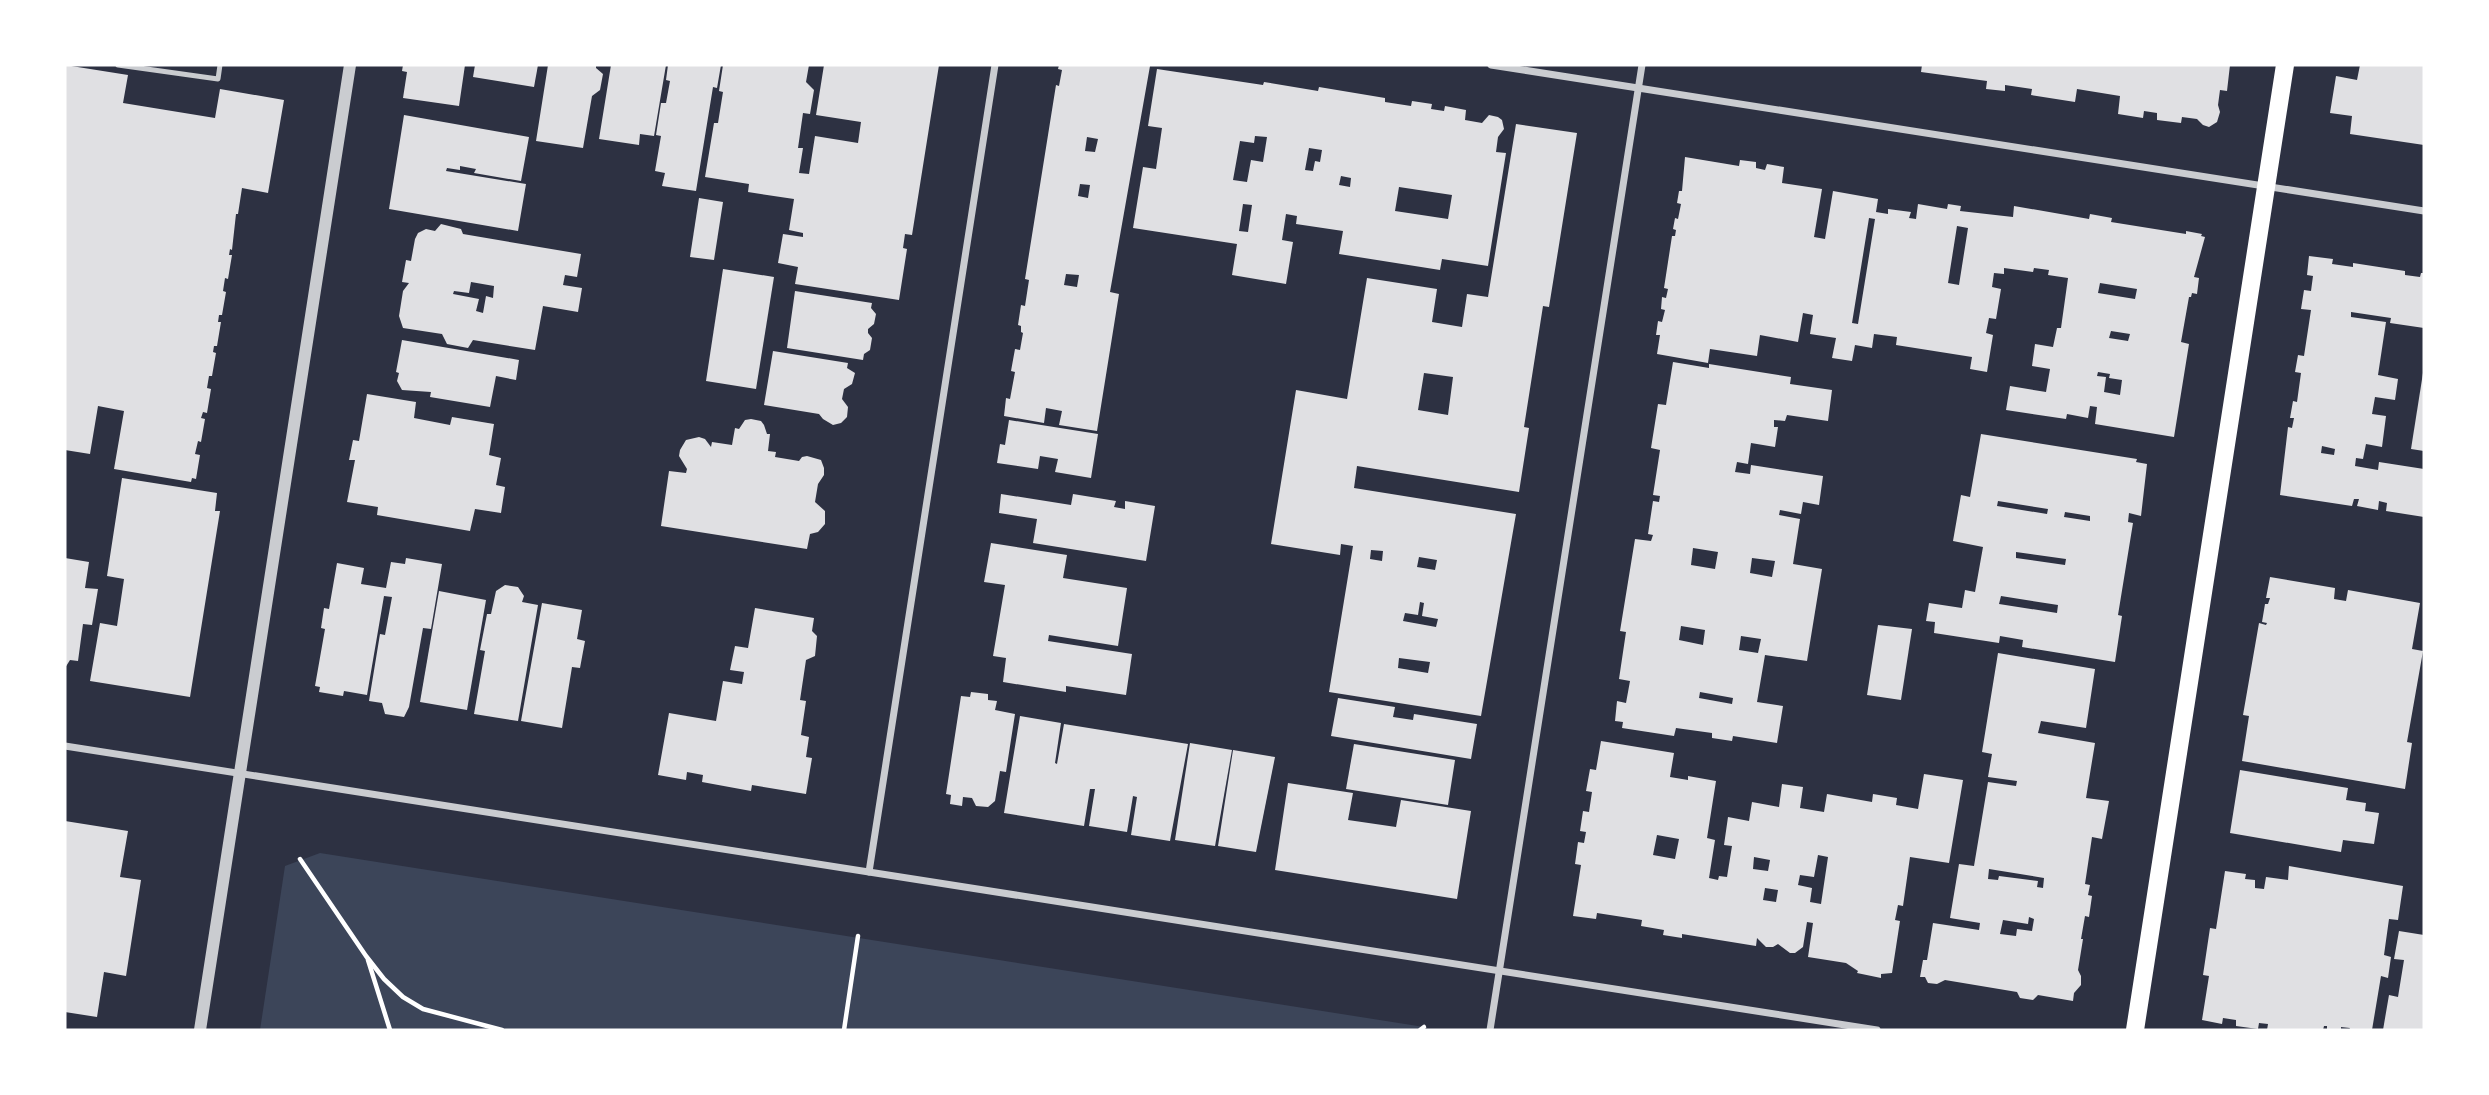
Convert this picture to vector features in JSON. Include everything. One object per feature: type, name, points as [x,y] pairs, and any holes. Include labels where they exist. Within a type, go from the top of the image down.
[{"type":"main road","points":[[2135,1030],[2285,65]]},
{"type":"street","points":[[200,1030],[351,65]]},
{"type":"street","points":[[869,873],[995,65]]},
{"type":"street","points":[[1491,65],[2424,211]]},
{"type":"street","points":[[1490,1030],[1642,65]]},
{"type":"street","points":[[65,746],[1877,1030]]},
{"type":"lane","points":[[118,65],[218,79],[220,65]]},
{"type":"path","points":[[300,859],[366,956],[403,997],[423,1009],[502,1030]]},
{"type":"path","points":[[844,1030],[858,936]]},
{"type":"path","points":[[366,956],[390,1030]]},
{"type":"shaded area","points":[[320,853],[1424,1027],[1423,1030],[260,1030],[285,866]]},
{"type":"building","points":[[65,65],[128,75],[123,103],[215,118],[220,89],[284,100],[268,193],[242,188],[229,255],[232,255],[228,279],[225,278],[223,291],[226,292],[222,315],[219,315],[218,322],[221,322],[217,346],[214,346],[213,352],[216,353],[212,376],[209,376],[207,388],[211,389],[207,413],[203,412],[201,418],[205,419],[201,442],[198,441],[195,454],[200,455],[196,479],[192,478],[191,482],[114,469],[124,411],[98,406],[90,454],[65,450]]},
{"type":"building","points":[[403,65],[465,65],[459,106],[403,98],[407,72],[402,71]]},
{"type":"building","points":[[475,65],[538,65],[534,87],[473,77]]},
{"type":"building","points":[[548,65],[596,65],[603,74],[600,90],[592,96],[583,148],[536,141]]},
{"type":"building","points":[[611,65],[666,65],[654,136],[640,134],[639,145],[599,139]]},
{"type":"building","points":[[668,65],[721,65],[717,88],[713,87],[696,191],[662,186],[665,173],[655,171],[661,136],[656,135],[661,103],[666,103],[670,81],[666,80]]},
{"type":"building","points":[[723,65],[809,65],[806,82],[814,90],[810,114],[803,113],[798,148],[803,148],[799,173],[809,174],[815,136],[858,143],[861,122],[816,115],[824,65],[939,65],[912,235],[905,234],[903,248],[907,249],[899,300],[795,284],[798,267],[778,263],[783,234],[803,237],[803,233],[789,230],[794,199],[748,192],[749,184],[705,177],[714,123],[718,123],[723,92],[719,91]]},
{"type":"building","points":[[1059,65],[1150,66],[1110,292],[1119,294],[1097,431],[1059,425],[1062,411],[1046,408],[1044,423],[1004,416],[1006,398],[1010,399],[1015,372],[1011,371],[1015,349],[1020,350],[1023,333],[1018,325],[1021,305],[1025,306],[1029,280],[1025,279],[1056,85],[1059,86],[1062,70],[1058,69]],"holes":[[[1087,137],[1098,139],[1095,152],[1085,151]],[[1080,184],[1090,185],[1088,198],[1078,196]],[[1066,274],[1079,275],[1077,287],[1064,285]]]},
{"type":"building","points":[[1922,65],[2230,65],[2227,91],[2220,90],[2217,122],[2209,127],[2197,119],[2182,117],[2181,123],[2157,120],[2157,113],[2144,111],[2143,118],[2118,114],[2120,96],[2077,89],[2075,102],[2031,95],[2032,89],[2005,85],[2005,91],[1986,89],[1987,81],[1921,72]]},
{"type":"building","points":[[2360,65],[2424,65],[2424,145],[2350,134],[2352,116],[2330,113],[2336,76],[2357,80]]},
{"type":"building","points":[[1157,69],[1263,85],[1264,82],[1318,91],[1319,87],[1385,98],[1385,102],[1411,106],[1412,101],[1432,104],[1431,109],[1444,111],[1445,106],[1466,110],[1465,120],[1482,123],[1489,115],[1498,117],[1502,120],[1504,129],[1498,137],[1496,152],[1506,153],[1488,266],[1442,259],[1440,270],[1339,254],[1343,231],[1296,224],[1297,216],[1286,214],[1282,240],[1293,242],[1286,284],[1232,275],[1237,244],[1133,228],[1143,167],[1156,169],[1162,128],[1148,126]],"holes":[[[1255,136],[1267,137],[1263,162],[1251,160],[1247,182],[1233,180],[1240,141],[1254,143]],[[1309,148],[1322,150],[1320,162],[1315,161],[1313,171],[1305,170]],[[1341,176],[1351,178],[1350,187],[1339,185]],[[1399,187],[1452,195],[1448,219],[1395,211]],[[1243,204],[1252,205],[1248,232],[1239,231]]]},
{"type":"building","points":[[404,115],[529,137],[521,181],[474,173],[476,169],[460,166],[460,170],[447,168],[446,171],[526,184],[518,231],[389,209]]},
{"type":"building","points":[[1516,124],[1577,133],[1549,307],[1543,306],[1524,427],[1529,428],[1519,492],[1357,466],[1354,488],[1516,514],[1481,716],[1329,692],[1353,546],[1341,544],[1340,555],[1271,544],[1296,390],[1347,399],[1367,278],[1437,289],[1432,322],[1462,327],[1467,294],[1488,297]],"holes":[[[1424,373],[1453,377],[1448,415],[1418,410]],[[1371,550],[1383,551],[1382,561],[1370,559]],[[1419,557],[1437,560],[1435,570],[1417,567]],[[1420,602],[1424,603],[1422,616],[1438,619],[1436,627],[1403,621],[1405,613],[1418,615]],[[1399,658],[1430,662],[1428,673],[1398,668]]]},
{"type":"building","points":[[1685,157],[1739,166],[1740,160],[1756,162],[1756,168],[1765,170],[1767,164],[1784,167],[1782,183],[1822,189],[1814,237],[1825,239],[1833,191],[1878,199],[1876,212],[1888,214],[1888,209],[1911,212],[1909,218],[1916,219],[1918,204],[1947,209],[1948,204],[1961,206],[1960,211],[2013,217],[2014,206],[2089,219],[2090,214],[2112,218],[2111,222],[2202,234],[2201,236],[2205,237],[2194,277],[2199,278],[2197,294],[2192,293],[2189,297],[2181,342],[2189,344],[2174,437],[2095,424],[2097,407],[2090,406],[2088,418],[2067,414],[2066,419],[2006,410],[2010,386],[2046,392],[2050,369],[2032,366],[2035,344],[2053,347],[2057,328],[2061,328],[2068,278],[2048,275],[2049,270],[2034,268],[2033,272],[2004,268],[2004,274],[1994,273],[1992,287],[2001,289],[1996,319],[1989,318],[1986,333],[1993,335],[1987,372],[1970,369],[1972,357],[1896,345],[1897,337],[1874,334],[1872,348],[1855,345],[1852,361],[1832,358],[1836,338],[1810,334],[1813,315],[1803,313],[1798,342],[1760,335],[1757,356],[1710,349],[1708,363],[1657,354],[1660,335],[1656,335],[1658,321],[1662,322],[1665,310],[1661,309],[1662,297],[1666,298],[1668,289],[1664,288],[1672,236],[1675,236],[1676,230],[1673,229],[1675,218],[1678,219],[1681,204],[1677,203],[1679,191],[1682,191]],"holes":[[[1869,218],[1875,219],[1858,324],[1852,323]],[[1957,226],[1968,228],[1959,285],[1948,283]],[[2100,283],[2137,289],[2135,299],[2098,293]],[[2111,331],[2130,334],[2128,341],[2109,338]],[[2098,372],[2110,374],[2109,378],[2122,380],[2120,395],[2104,392],[2106,377],[2097,376]]]},
{"type":"building","points":[[699,198],[723,202],[714,260],[690,257]]},
{"type":"building","points":[[441,224],[461,229],[463,234],[581,254],[577,277],[565,275],[563,285],[582,288],[578,312],[543,306],[535,350],[473,340],[468,348],[447,344],[442,334],[403,328],[399,316],[403,291],[409,283],[402,282],[406,260],[411,261],[418,233],[426,229],[435,231]],"holes":[[[471,282],[494,286],[493,298],[486,296],[483,313],[476,311],[479,299],[453,294],[454,291],[469,293]]]},
{"type":"building","points":[[2309,256],[2333,259],[2332,264],[2353,267],[2353,263],[2405,271],[2405,275],[2420,277],[2421,273],[2424,273],[2424,328],[2390,323],[2391,318],[2351,312],[2351,317],[2386,322],[2378,375],[2398,379],[2395,400],[2375,397],[2372,414],[2386,416],[2382,447],[2366,444],[2363,459],[2356,458],[2355,466],[2378,470],[2379,462],[2424,469],[2424,517],[2386,511],[2387,503],[2379,501],[2378,510],[2357,506],[2359,499],[2354,499],[2352,506],[2280,495],[2288,427],[2292,428],[2294,418],[2290,418],[2293,401],[2297,402],[2301,373],[2295,372],[2298,355],[2304,356],[2311,310],[2301,309],[2304,290],[2311,291],[2313,276],[2307,275]],"holes":[[[2322,446],[2335,449],[2334,455],[2321,453]]]},
{"type":"building","points":[[723,269],[774,277],[756,389],[706,381]]},
{"type":"building","points":[[795,291],[872,303],[871,308],[876,314],[874,324],[868,329],[872,338],[870,350],[864,354],[863,360],[787,348]]},
{"type":"building","points":[[402,340],[519,360],[516,380],[496,376],[490,407],[430,397],[431,392],[402,390],[397,381],[399,373],[396,372]]},
{"type":"building","points":[[773,351],[848,363],[847,368],[855,373],[852,384],[844,389],[842,399],[848,407],[847,417],[841,423],[833,425],[819,414],[764,405]]},
{"type":"building","points":[[1673,362],[1709,368],[1709,364],[1791,377],[1790,384],[1832,390],[1828,421],[1787,415],[1785,421],[1774,420],[1774,427],[1778,427],[1775,447],[1751,443],[1748,464],[1737,462],[1735,472],[1750,474],[1751,465],[1823,476],[1819,505],[1803,502],[1801,514],[1780,510],[1779,515],[1800,519],[1793,564],[1822,569],[1807,661],[1765,655],[1757,702],[1783,706],[1777,743],[1733,736],[1732,741],[1712,738],[1712,733],[1676,728],[1674,736],[1622,728],[1623,722],[1615,721],[1617,701],[1626,703],[1630,681],[1619,679],[1626,632],[1620,631],[1635,539],[1651,541],[1653,535],[1648,534],[1653,501],[1659,502],[1660,496],[1653,495],[1660,450],[1651,448],[1658,404],[1666,405]],"holes":[[[1693,548],[1718,552],[1715,569],[1691,565]],[[1752,558],[1775,561],[1772,577],[1750,573]],[[1681,626],[1705,630],[1703,645],[1679,640]],[[1741,636],[1761,639],[1758,653],[1739,650]],[[1700,692],[1733,698],[1732,704],[1699,698]]]},
{"type":"building","points":[[2424,373],[2424,451],[2411,449]]},
{"type":"building","points":[[367,394],[416,402],[414,418],[450,425],[452,417],[494,424],[489,455],[501,458],[496,485],[505,487],[501,513],[475,509],[470,531],[377,515],[378,507],[347,502],[355,460],[349,460],[353,440],[359,441]]},
{"type":"building","points":[[745,420],[761,421],[767,434],[770,434],[768,451],[776,452],[775,457],[799,461],[807,456],[821,460],[824,475],[818,484],[815,502],[825,511],[825,524],[818,532],[810,534],[807,549],[661,526],[669,471],[686,473],[687,469],[679,456],[686,440],[699,437],[705,439],[711,447],[712,442],[732,445],[735,428],[739,429]]},
{"type":"building","points":[[1009,420],[1098,434],[1091,478],[1055,472],[1058,459],[1040,456],[1038,469],[997,463],[1000,444],[1005,445]]},
{"type":"building","points":[[1981,434],[2137,459],[2136,462],[2147,464],[2141,516],[2129,513],[2128,522],[2133,523],[2118,615],[2122,616],[2115,662],[2022,647],[2023,640],[2000,636],[1999,643],[1934,633],[1935,622],[1926,621],[1929,603],[1962,608],[1965,590],[1975,592],[1983,547],[1953,541],[1961,495],[1970,497]],"holes":[[[1998,501],[2048,509],[2047,514],[1997,506]],[[2065,512],[2090,516],[2090,521],[2064,517]],[[2016,552],[2066,559],[2065,565],[2016,558]],[[2001,596],[2058,605],[2057,613],[1999,604]]]},
{"type":"building","points":[[122,478],[217,493],[215,511],[220,511],[190,697],[90,681],[100,623],[117,626],[124,579],[107,576]]},
{"type":"building","points":[[1001,494],[1071,505],[1073,494],[1116,501],[1114,507],[1125,509],[1125,501],[1155,506],[1146,561],[1033,543],[1037,519],[999,513]]},
{"type":"building","points":[[991,543],[1067,555],[1063,578],[1127,588],[1118,646],[1049,635],[1048,641],[1132,654],[1126,695],[1066,686],[1066,692],[1003,682],[1006,658],[993,656],[1005,585],[984,582]]},
{"type":"building","points":[[65,558],[89,562],[85,588],[98,589],[92,625],[83,624],[78,661],[70,660],[65,668]]},
{"type":"building","points":[[406,558],[442,564],[431,629],[423,628],[409,707],[404,717],[385,714],[382,703],[369,701],[380,634],[385,635],[392,597],[384,596],[367,695],[344,691],[343,696],[319,692],[320,687],[315,686],[325,629],[321,628],[324,608],[329,609],[337,563],[364,568],[361,584],[386,588],[391,562],[405,564]]},
{"type":"building","points":[[2270,577],[2335,588],[2334,599],[2346,601],[2348,590],[2420,603],[2412,649],[2423,651],[2407,742],[2412,743],[2405,789],[2242,761],[2249,716],[2243,715],[2259,623],[2267,623],[2262,622],[2265,604],[2268,604],[2270,598],[2266,598]]},
{"type":"building","points":[[505,585],[518,587],[524,596],[522,602],[538,605],[518,721],[474,714],[485,651],[480,650],[487,614],[491,614],[496,591]]},
{"type":"building","points":[[439,591],[486,600],[467,710],[420,702]]},
{"type":"building","points":[[542,603],[582,610],[577,639],[585,641],[580,668],[572,667],[562,728],[521,721]]},
{"type":"building","points":[[755,608],[814,618],[812,631],[817,636],[815,656],[806,660],[800,700],[806,701],[801,735],[809,737],[806,757],[812,758],[806,794],[752,785],[751,791],[702,782],[703,775],[687,772],[686,780],[658,775],[669,713],[716,721],[723,681],[742,684],[744,672],[730,670],[735,646],[748,648]]},
{"type":"building","points":[[1878,625],[1912,629],[1901,700],[1867,695]]},
{"type":"building","points":[[1998,653],[2095,669],[2086,728],[2041,721],[2038,733],[2095,743],[2086,798],[2109,801],[2102,839],[2092,837],[2085,884],[2090,885],[2088,895],[2092,896],[2089,917],[2085,916],[2081,939],[2078,970],[2081,985],[2074,993],[2073,1001],[2038,995],[2033,1000],[2020,998],[2017,992],[1945,980],[1937,984],[1928,983],[1925,977],[1920,977],[1923,960],[1927,960],[1933,923],[1979,930],[1980,923],[1950,918],[1959,864],[1974,866],[1988,782],[2016,786],[2017,781],[1988,777],[1992,754],[1982,752]],"holes":[[[1989,869],[2044,878],[2043,888],[2037,887],[2038,881],[1999,876],[1998,880],[1988,879]],[[2029,917],[2034,919],[2032,931],[2017,929],[2016,936],[2000,934],[2003,920],[2028,924]]]},
{"type":"building","points":[[971,692],[988,694],[988,700],[997,701],[995,710],[1015,714],[1006,772],[1000,771],[995,801],[988,807],[976,806],[972,798],[963,797],[962,806],[950,804],[951,795],[946,794],[961,696],[970,697]]},
{"type":"building","points":[[1338,698],[1395,707],[1393,717],[1413,720],[1414,714],[1477,724],[1471,759],[1331,736]]},
{"type":"building","points":[[1020,716],[1061,723],[1057,764],[1064,724],[1188,744],[1170,841],[1131,835],[1137,797],[1133,796],[1127,832],[1089,826],[1095,789],[1090,789],[1084,826],[1004,813]]},
{"type":"building","points":[[1601,741],[1674,753],[1670,777],[1688,780],[1688,776],[1716,781],[1707,838],[1715,840],[1709,878],[1718,880],[1719,876],[1727,877],[1732,846],[1724,845],[1728,817],[1749,821],[1752,802],[1779,807],[1782,784],[1803,787],[1800,808],[1824,812],[1827,794],[1872,802],[1873,794],[1897,798],[1896,805],[1918,809],[1924,774],[1963,780],[1949,863],[1910,857],[1903,906],[1898,905],[1895,920],[1900,921],[1892,973],[1881,974],[1881,978],[1857,973],[1858,971],[1846,963],[1808,957],[1813,923],[1807,922],[1803,947],[1790,953],[1778,944],[1766,947],[1757,938],[1756,946],[1682,934],[1682,938],[1663,935],[1664,930],[1641,926],[1642,920],[1597,913],[1596,919],[1573,916],[1581,865],[1575,864],[1578,842],[1584,843],[1586,832],[1580,831],[1583,811],[1589,812],[1592,792],[1586,791],[1590,769],[1596,770]],"holes":[[[1657,835],[1679,839],[1675,859],[1653,855]],[[1818,855],[1828,857],[1821,904],[1810,902],[1812,888],[1798,885],[1800,875],[1814,877]],[[1754,857],[1770,860],[1768,871],[1753,869]],[[1765,888],[1778,890],[1776,902],[1763,900]]]},
{"type":"building","points":[[1190,743],[1232,750],[1215,846],[1175,840]]},
{"type":"building","points":[[1354,744],[1455,760],[1448,805],[1346,789]]},
{"type":"building","points":[[1233,750],[1275,757],[1256,852],[1218,846]]},
{"type":"building","points":[[2240,770],[2348,788],[2346,800],[2366,803],[2365,811],[2379,813],[2374,844],[2343,840],[2341,852],[2230,833]]},
{"type":"building","points":[[1288,783],[1353,793],[1348,820],[1396,827],[1401,800],[1471,811],[1457,899],[1275,870]]},
{"type":"building","points":[[65,821],[128,831],[120,877],[141,880],[126,976],[104,972],[97,1017],[65,1012]]},
{"type":"building","points":[[2289,866],[2403,886],[2398,920],[2389,919],[2384,955],[2391,957],[2388,978],[2381,976],[2372,1030],[2349,1030],[2350,1028],[2341,1027],[2341,1030],[2327,1030],[2327,1026],[2324,1026],[2323,1030],[2267,1030],[2268,1024],[2259,1023],[2258,1029],[2236,1026],[2236,1020],[2223,1018],[2222,1024],[2202,1020],[2209,976],[2203,975],[2210,928],[2216,929],[2225,871],[2246,874],[2245,879],[2255,880],[2255,888],[2264,889],[2266,877],[2288,880]]},
{"type":"building","points":[[2399,931],[2424,935],[2424,1030],[2383,1030],[2389,995],[2398,997],[2404,960],[2394,959]]}]
